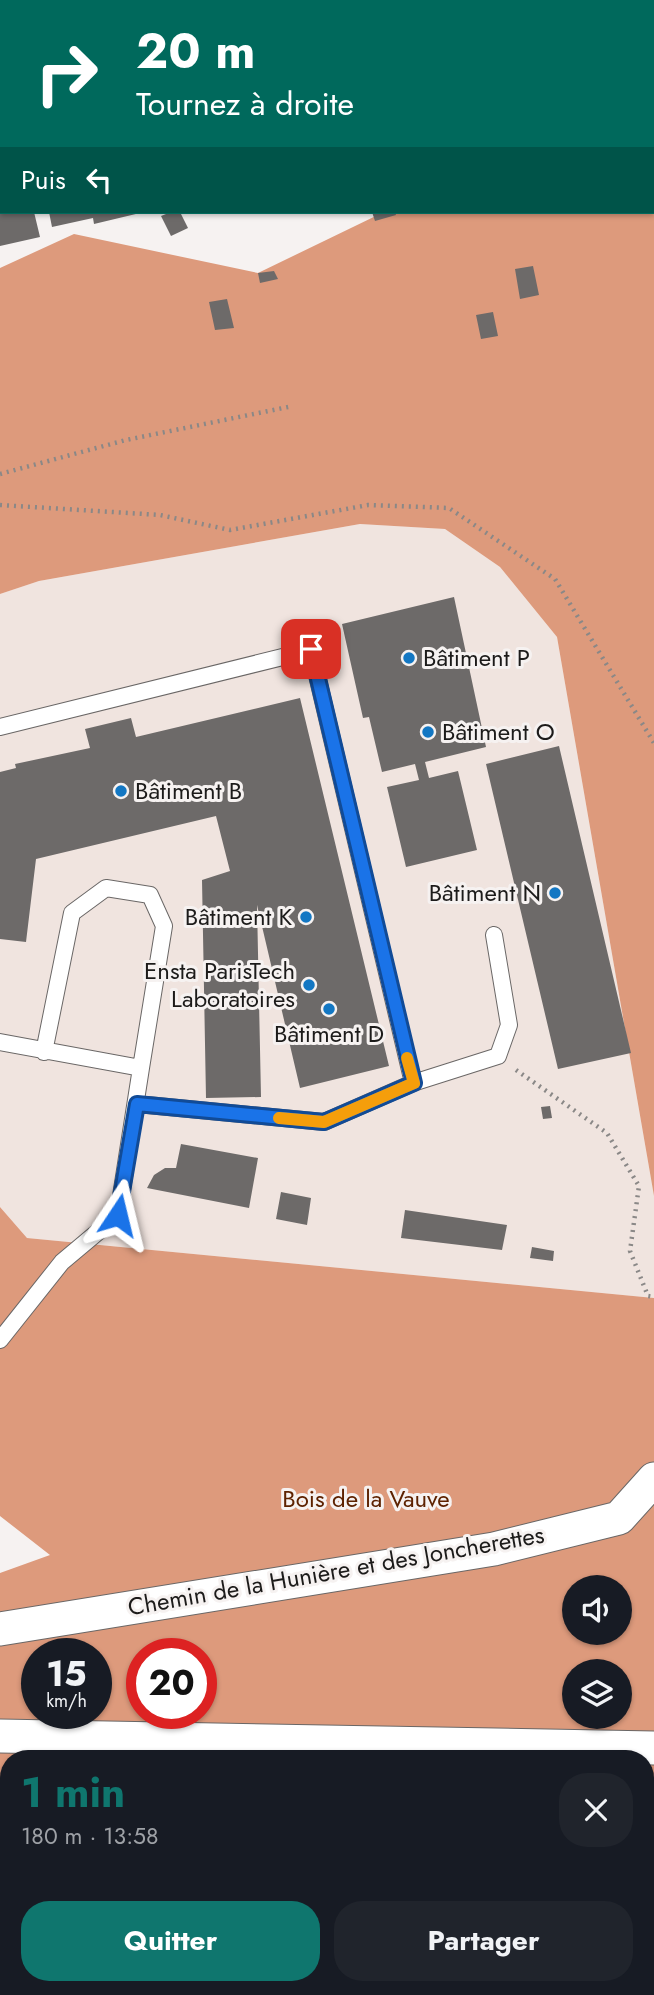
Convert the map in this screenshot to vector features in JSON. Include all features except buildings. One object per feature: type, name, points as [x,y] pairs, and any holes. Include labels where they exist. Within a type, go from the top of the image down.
[{"type":"street","name":"Chemin de la Hunière et des Joncherettes","points":[[0,1629],[494,1549],[620,1518],[654,1479]]},
{"type":"street","points":[[0,1736],[654,1748]]},
{"type":"lane","points":[[0,727],[311,649],[414,1083]]},
{"type":"lane","points":[[0,1340],[62,1262],[118,1215],[164,926],[150,895],[106,888],[72,913],[44,1052]]},
{"type":"lane","points":[[137,1104],[324,1122],[414,1083],[498,1056],[509,1025],[494,935]]},
{"type":"lane","points":[[0,1042],[141,1068]]},
{"type":"path","points":[[0,474],[126,440],[293,406]]},
{"type":"path","points":[[0,505],[160,515],[230,530],[368,505],[450,508],[555,579],[654,743]]},
{"type":"path","points":[[498,1056],[607,1133],[639,1186],[630,1251],[648,1296],[654,1297]]},
{"type":"shaded area","name":"Ensta ParisTech Laboratoires","points":[[360,524],[445,529],[500,567],[557,637],[654,1196],[654,1298],[27,1238],[0,1207],[0,594],[39,581]]},
{"type":"green space","points":[[380,214],[654,214],[654,1196],[557,637],[500,567],[445,529],[360,524],[39,581],[0,594],[0,268],[74,234],[258,273]]},
{"type":"green space","name":"Bois de la Vauve","points":[[0,1207],[27,1238],[654,1298],[654,1750],[0,1750],[0,1573],[50,1555],[0,1516]]},
{"type":"slow traffic","points":[[279,1118],[324,1122],[414,1083],[407,1058]]},
{"type":"place","name":"Bâtiment P","points":[[409,658]]},
{"type":"place","name":"Bâtiment O","points":[[428,732]]},
{"type":"place","name":"Bâtiment B","points":[[121,791]]},
{"type":"place","name":"Bâtiment N","points":[[555,893]]},
{"type":"place","name":"Bâtiment K","points":[[306,917]]},
{"type":"place","name":"Ensta ParisTech Laboratoires","points":[[309,985]]},
{"type":"place","name":"Bâtiment D","points":[[329,1009]]},
{"type":"route","points":[[118,1215],[137,1104],[324,1122],[414,1083],[311,649]]}]
